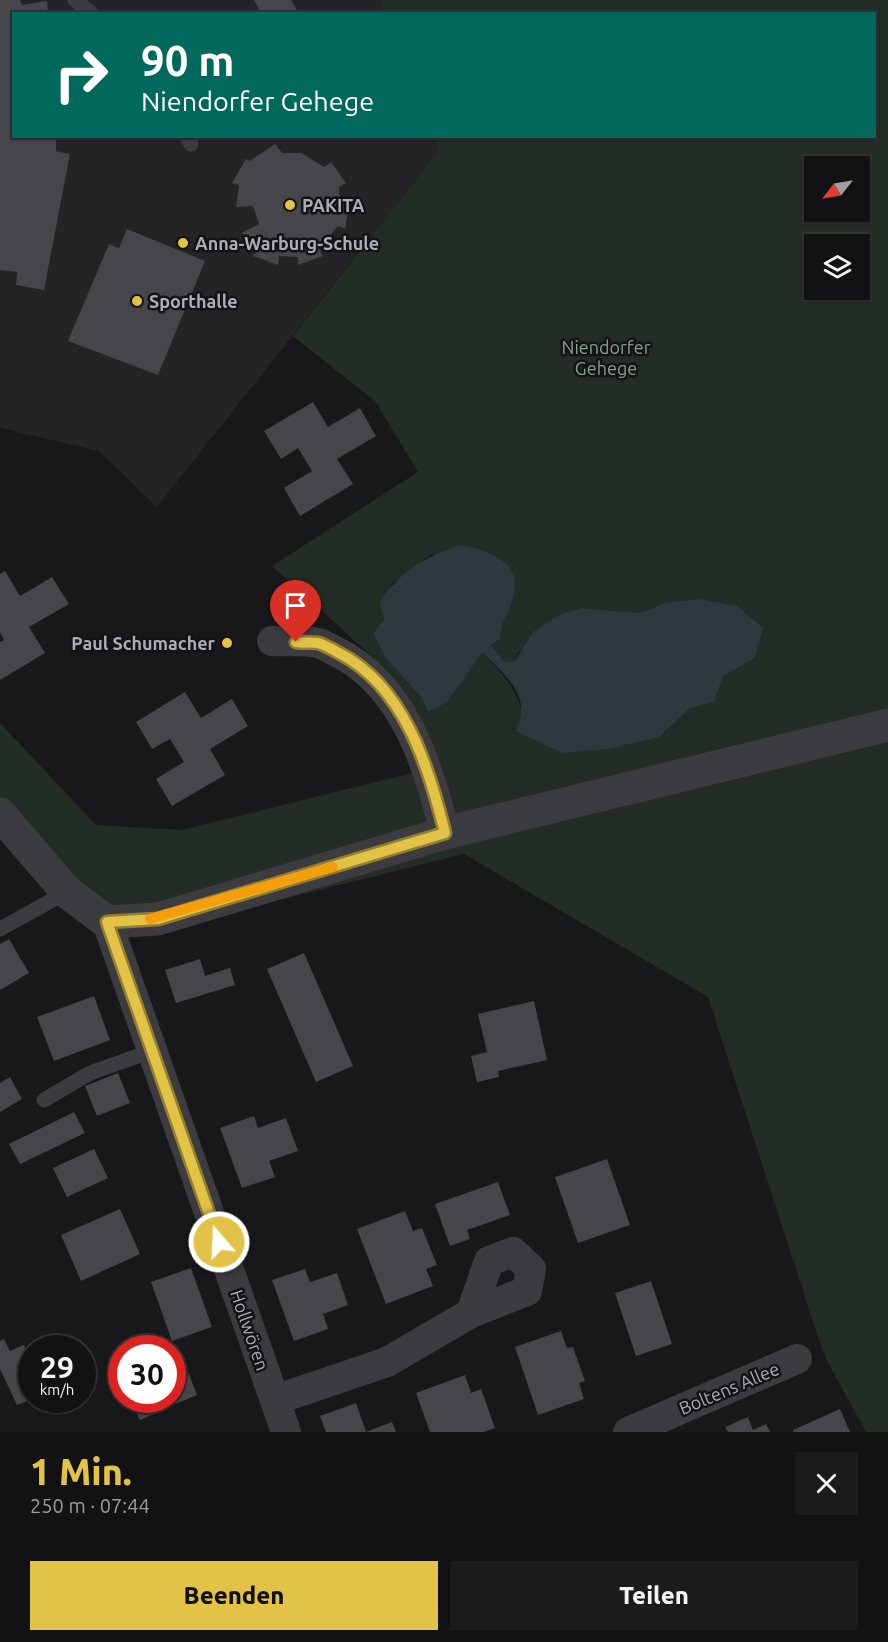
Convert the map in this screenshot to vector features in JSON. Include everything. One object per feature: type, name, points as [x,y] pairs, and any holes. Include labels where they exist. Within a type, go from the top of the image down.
[{"type":"street","points":[[272,641],[319,643],[355,661],[384,690],[408,726],[430,778],[445,833]]},
{"type":"street","points":[[0,814],[68,892],[107,922],[158,919],[445,833],[888,725]]},
{"type":"street","name":"Hollwören","points":[[107,922],[286,1432]]},
{"type":"street","points":[[275,1400],[387,1362],[471,1313]]},
{"type":"street","name":"Boltens Allee","points":[[628,1432],[797,1359]]},
{"type":"lane","points":[[75,0],[90,12]]},
{"type":"lane","points":[[0,928],[68,892]]},
{"type":"lane","points":[[44,1100],[90,1073],[152,1051]]},
{"type":"shaded area","name":"Anna-Warburg-Schule","points":[[0,0],[379,0],[384,12],[12,12],[12,138],[435,138],[439,150],[157,507],[99,451],[0,428]]},
{"type":"shaded area","points":[[460,545],[494,555],[510,569],[514,578],[515,590],[502,625],[500,639],[491,645],[505,662],[515,661],[533,632],[559,615],[582,608],[639,613],[665,603],[699,599],[737,606],[763,628],[755,658],[723,676],[714,702],[690,708],[659,737],[607,749],[562,753],[516,731],[521,714],[518,695],[508,679],[482,653],[447,702],[428,712],[421,697],[386,659],[373,634],[384,619],[380,602],[387,591],[414,566]]},
{"type":"green space","name":"Niendorfer Gehege","points":[[379,0],[888,0],[888,1432],[866,1432],[827,1361],[708,997],[464,854],[135,936],[76,882],[0,799],[0,723],[96,825],[182,830],[412,773],[433,760],[388,671],[272,566],[418,472],[375,401],[293,336],[439,150],[434,138],[876,138],[876,12],[383,12]],"holes":[[[432,554],[512,601],[500,624],[500,638],[491,645],[505,662],[515,661],[518,653],[582,608],[639,613],[665,603],[755,658],[722,676],[714,702],[690,708],[659,737],[522,710],[506,679],[482,653],[447,701],[428,712],[421,697],[386,659],[373,635],[384,619],[392,584]]]},
{"type":"building","points":[[0,0],[20,0],[22,5],[47,1],[48,12],[12,12],[12,138],[56,138],[56,151],[70,154],[44,290],[16,285],[17,272],[0,270]]},
{"type":"building","points":[[254,0],[291,0],[298,12],[260,12]]},
{"type":"building","name":"PAKITA","points":[[275,144],[282,153],[301,153],[324,167],[331,162],[346,183],[339,187],[340,204],[349,205],[345,229],[338,226],[319,249],[323,256],[298,265],[298,257],[279,256],[278,265],[253,256],[260,248],[242,233],[259,224],[253,206],[236,207],[239,185],[232,183],[246,159],[250,161]]},
{"type":"building","name":"Sporthalle","points":[[127,229],[205,261],[158,375],[68,341],[109,244],[119,248]]},
{"type":"building","points":[[313,402],[328,427],[360,408],[376,436],[337,459],[353,484],[300,516],[284,488],[312,471],[298,448],[281,459],[264,431]]},
{"type":"building","points":[[5,571],[20,596],[52,577],[69,604],[29,627],[45,653],[0,680],[0,642],[4,640],[0,632],[0,574]]},
{"type":"building","points":[[185,692],[201,718],[232,699],[248,726],[210,749],[225,775],[172,806],[156,779],[184,762],[170,739],[152,749],[136,722]]},
{"type":"building","points":[[9,939],[29,973],[0,990],[0,944]]},
{"type":"building","points":[[304,953],[353,1066],[316,1082],[267,969]]},
{"type":"building","points":[[200,959],[205,976],[230,968],[235,985],[176,1003],[165,970]]},
{"type":"building","points":[[94,996],[110,1040],[54,1061],[37,1017]]},
{"type":"building","points":[[534,1001],[547,1060],[498,1071],[499,1077],[477,1082],[471,1056],[487,1052],[478,1014]]},
{"type":"building","points":[[118,1073],[130,1103],[97,1116],[85,1086]]},
{"type":"building","points":[[10,1077],[22,1099],[0,1112],[0,1083]]},
{"type":"building","points":[[74,1112],[85,1133],[20,1164],[9,1144]]},
{"type":"building","points":[[254,1116],[258,1128],[286,1118],[298,1151],[269,1161],[275,1177],[242,1188],[220,1128]]},
{"type":"building","points":[[94,1149],[108,1178],[67,1197],[53,1168]]},
{"type":"building","points":[[607,1159],[630,1225],[578,1243],[555,1177]]},
{"type":"building","points":[[498,1182],[510,1215],[467,1230],[470,1239],[450,1246],[435,1204]]},
{"type":"building","points":[[120,1209],[140,1254],[81,1281],[61,1235]]},
{"type":"building","points":[[405,1211],[413,1231],[422,1228],[437,1265],[426,1269],[433,1286],[386,1304],[357,1229]]},
{"type":"building","points":[[191,1268],[212,1327],[186,1336],[170,1335],[151,1282]]},
{"type":"building","points":[[305,1269],[310,1282],[337,1273],[348,1305],[323,1314],[328,1329],[294,1341],[272,1280]]},
{"type":"building","points":[[651,1281],[672,1344],[636,1356],[615,1293]]},
{"type":"building","points":[[561,1331],[567,1348],[573,1347],[585,1381],[579,1383],[584,1399],[538,1415],[515,1347]]},
{"type":"building","points":[[4,1339],[10,1351],[18,1348],[17,1405],[0,1369],[0,1341]]},
{"type":"building","points":[[186,1367],[197,1395],[186,1400]]},
{"type":"building","points":[[465,1375],[471,1393],[481,1389],[495,1428],[484,1432],[430,1432],[416,1393]]},
{"type":"building","points":[[356,1403],[366,1432],[326,1432],[320,1416]]},
{"type":"building","points":[[840,1409],[850,1432],[793,1432],[793,1430]]},
{"type":"building","points":[[136,1413],[156,1413],[140,1420]]},
{"type":"building","points":[[748,1417],[753,1430],[766,1424],[770,1432],[728,1432],[725,1427]]},
{"type":"building","points":[[392,1422],[396,1432],[366,1432]]},
{"type":"slow traffic","points":[[150,919],[158,919],[333,867]]},
{"type":"place","name":"PAKITA","points":[[290,205]]},
{"type":"place","name":"Anna-Warburg-Schule","points":[[183,243]]},
{"type":"place","name":"Sporthalle","points":[[137,301]]},
{"type":"place","name":"Paul Schumacher","points":[[227,643]]},
{"type":"route","points":[[219,1242],[107,922],[158,919],[445,833],[430,778],[408,726],[384,690],[355,661],[319,643],[296,642]]}]
